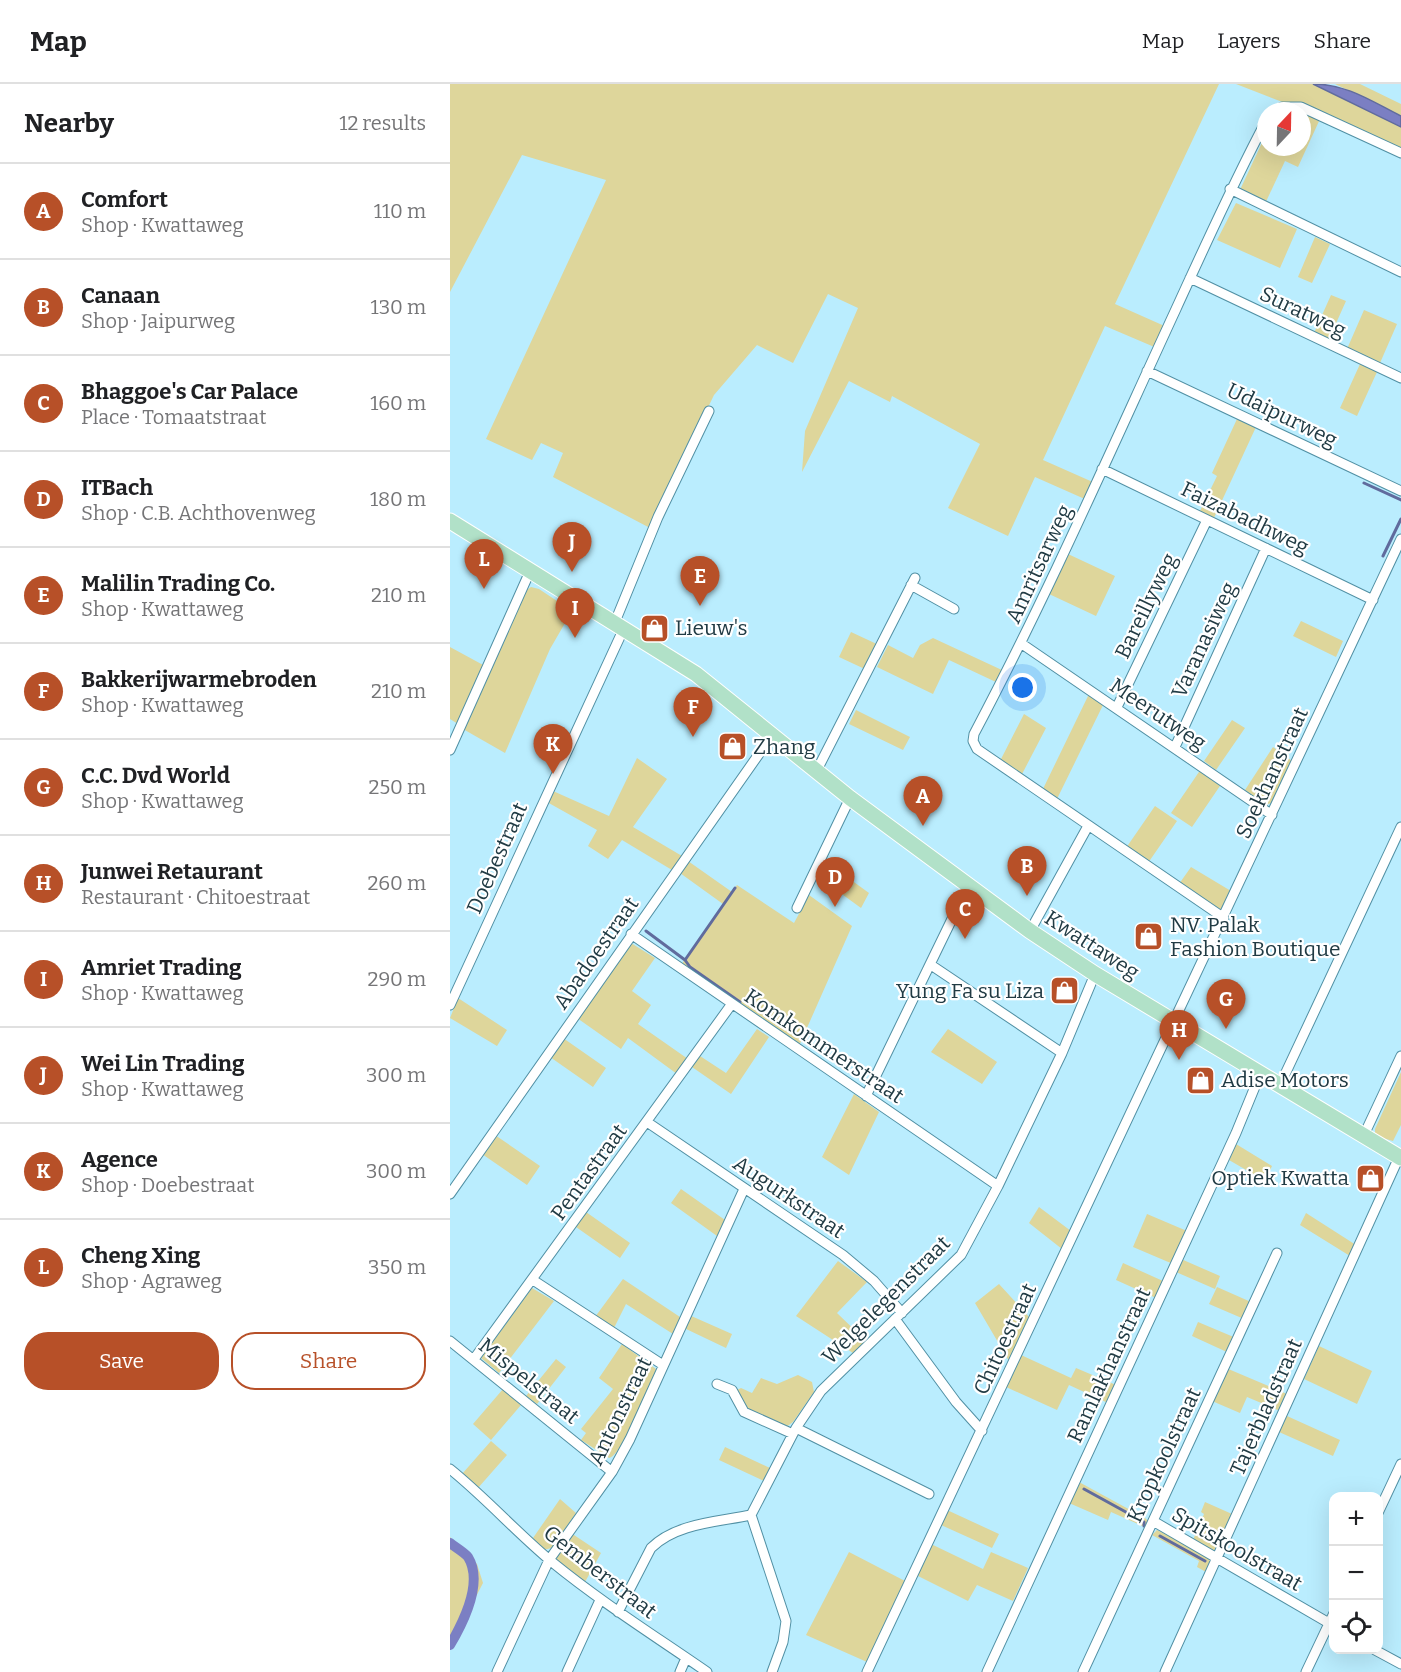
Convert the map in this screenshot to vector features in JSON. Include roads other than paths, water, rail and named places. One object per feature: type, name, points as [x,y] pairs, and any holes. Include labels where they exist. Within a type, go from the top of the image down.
[{"type":"main road","name":"Kwattaweg","points":[[450,521],[531,569],[696,674],[773,734],[816,772],[1030,931],[1095,974],[1400,1158]]},
{"type":"street","points":[[1311,112],[1401,153]]},
{"type":"street","name":"Amritsarweg","points":[[1224,918],[977,749],[973,741],[974,734],[1022,644],[1230,189],[1257,138]]},
{"type":"street","points":[[1230,189],[1401,272]]},
{"type":"street","name":"Suratweg","points":[[1190,278],[1401,378]]},
{"type":"street","name":"Udaipurweg","points":[[1147,371],[1401,491]]},
{"type":"street","name":"Doebestraat","points":[[450,1005],[619,625],[658,517],[709,411]]},
{"type":"street","name":"Faizabadhweg","points":[[1102,469],[1373,600]]},
{"type":"street","name":"Bareillyweg","points":[[1117,707],[1207,520]]},
{"type":"street","name":"Soekhanstraat","points":[[1174,1021],[1401,539]]},
{"type":"street","name":"Varanasiweg","points":[[1175,747],[1266,548]]},
{"type":"street","points":[[450,750],[531,569]]},
{"type":"street","points":[[816,772],[913,581],[954,609]]},
{"type":"street","name":"Meerutweg","points":[[1022,644],[1272,815]]},
{"type":"street","name":"Abadoestraat","points":[[450,1194],[773,734]]},
{"type":"street","points":[[797,908],[850,798]]},
{"type":"street","points":[[1030,931],[1088,826]]},
{"type":"street","points":[[1280,1085],[1401,827]]},
{"type":"street","points":[[866,1096],[969,884]]},
{"type":"street","name":"Komkommerstraat","points":[[631,934],[731,1005],[998,1186]]},
{"type":"street","points":[[931,965],[1062,1053]]},
{"type":"street","name":"Welgelegenstraat","points":[[751,1515],[794,1431],[821,1391],[961,1255],[998,1186],[1062,1053],[1095,974]]},
{"type":"street","name":"Pentastraat","points":[[474,1359],[731,1005]]},
{"type":"street","name":"Chitoestraat","points":[[867,1672],[1174,1021]]},
{"type":"street","points":[[1364,1135],[1401,1056]]},
{"type":"street","name":"Ramlakhanstraat","points":[[987,1672],[1236,1133],[1260,1072]]},
{"type":"street","name":"Augurkstraat","points":[[647,1122],[843,1255],[874,1281],[956,1402],[982,1431]]},
{"type":"street","name":"Tajerbladstraat","points":[[1165,1672],[1400,1158]]},
{"type":"street","name":"Antonstraat","points":[[497,1672],[549,1560],[612,1472],[630,1439],[744,1189]]},
{"type":"street","name":"Kropkoolstraat","points":[[1083,1672],[1277,1253]]},
{"type":"street","points":[[533,1280],[663,1365]]},
{"type":"street","name":"Mispelstraat","points":[[450,1341],[612,1472]]},
{"type":"street","points":[[717,1384],[732,1390],[744,1412],[794,1431],[929,1494]]},
{"type":"street","points":[[1383,1503],[1401,1464]]},
{"type":"street","name":"Gemberstraat","points":[[450,1469],[483,1496],[549,1560],[600,1600],[707,1672]]},
{"type":"street","points":[[618,1612],[651,1548],[659,1540],[683,1529],[751,1515],[786,1621],[783,1642],[772,1672]]},
{"type":"street","name":"Spitskoolstraat","points":[[1153,1521],[1329,1623]]},
{"type":"street","points":[[567,1672],[600,1600]]},
{"type":"street","points":[[1306,1672],[1329,1628]]},
{"type":"street","points":[[1382,1654],[1401,1664]]},
{"type":"street","points":[[680,1672],[686,1658]]},
{"type":"water","points":[[1313,84],[1337,87],[1369,99],[1401,116],[1401,127]]},
{"type":"waterway","points":[[1364,483],[1401,500]]},
{"type":"waterway","points":[[1383,556],[1401,519]]},
{"type":"waterway","points":[[685,960],[735,888]]},
{"type":"waterway","points":[[646,931],[685,960],[690,967],[740,1002]]},
{"type":"waterway","points":[[1084,1489],[1144,1522],[1144,1526]]},
{"type":"waterway","points":[[1160,1536],[1205,1561]]},
{"type":"waterway","points":[[450,1543],[468,1557],[474,1579],[466,1614],[450,1645]]},
{"type":"place","name":"Wei Lin Trading","points":[[572,572]]},
{"type":"place","name":"Cheng Xing","points":[[484,589]]},
{"type":"place","name":"Malilin Trading Co.","points":[[700,606]]},
{"type":"place","name":"Lieuw's","points":[[654,628]]},
{"type":"place","name":"Amriet Trading","points":[[575,638]]},
{"type":"place","name":"Bakkerijwarmebroden","points":[[693,737]]},
{"type":"place","name":"Zhang","points":[[732,747]]},
{"type":"place","name":"Agence","points":[[553,774]]},
{"type":"place","name":"Comfort","points":[[923,826]]},
{"type":"place","name":"Canaan","points":[[1027,896]]},
{"type":"place","name":"ITBach","points":[[835,907]]},
{"type":"place","name":"NV. Palak Fashion Boutique","points":[[1149,937]]},
{"type":"place","name":"Bhaggoe's Car Palace","points":[[965,939]]},
{"type":"place","name":"Yung Fa su Liza","points":[[1065,991]]},
{"type":"place","name":"C.C. Dvd World","points":[[1226,1029]]},
{"type":"place","name":"Junwei Retaurant","points":[[1179,1060]]},
{"type":"place","name":"Adise Motors","points":[[1200,1080]]},
{"type":"place","name":"Optiek Kwatta","points":[[1370,1178]]}]
